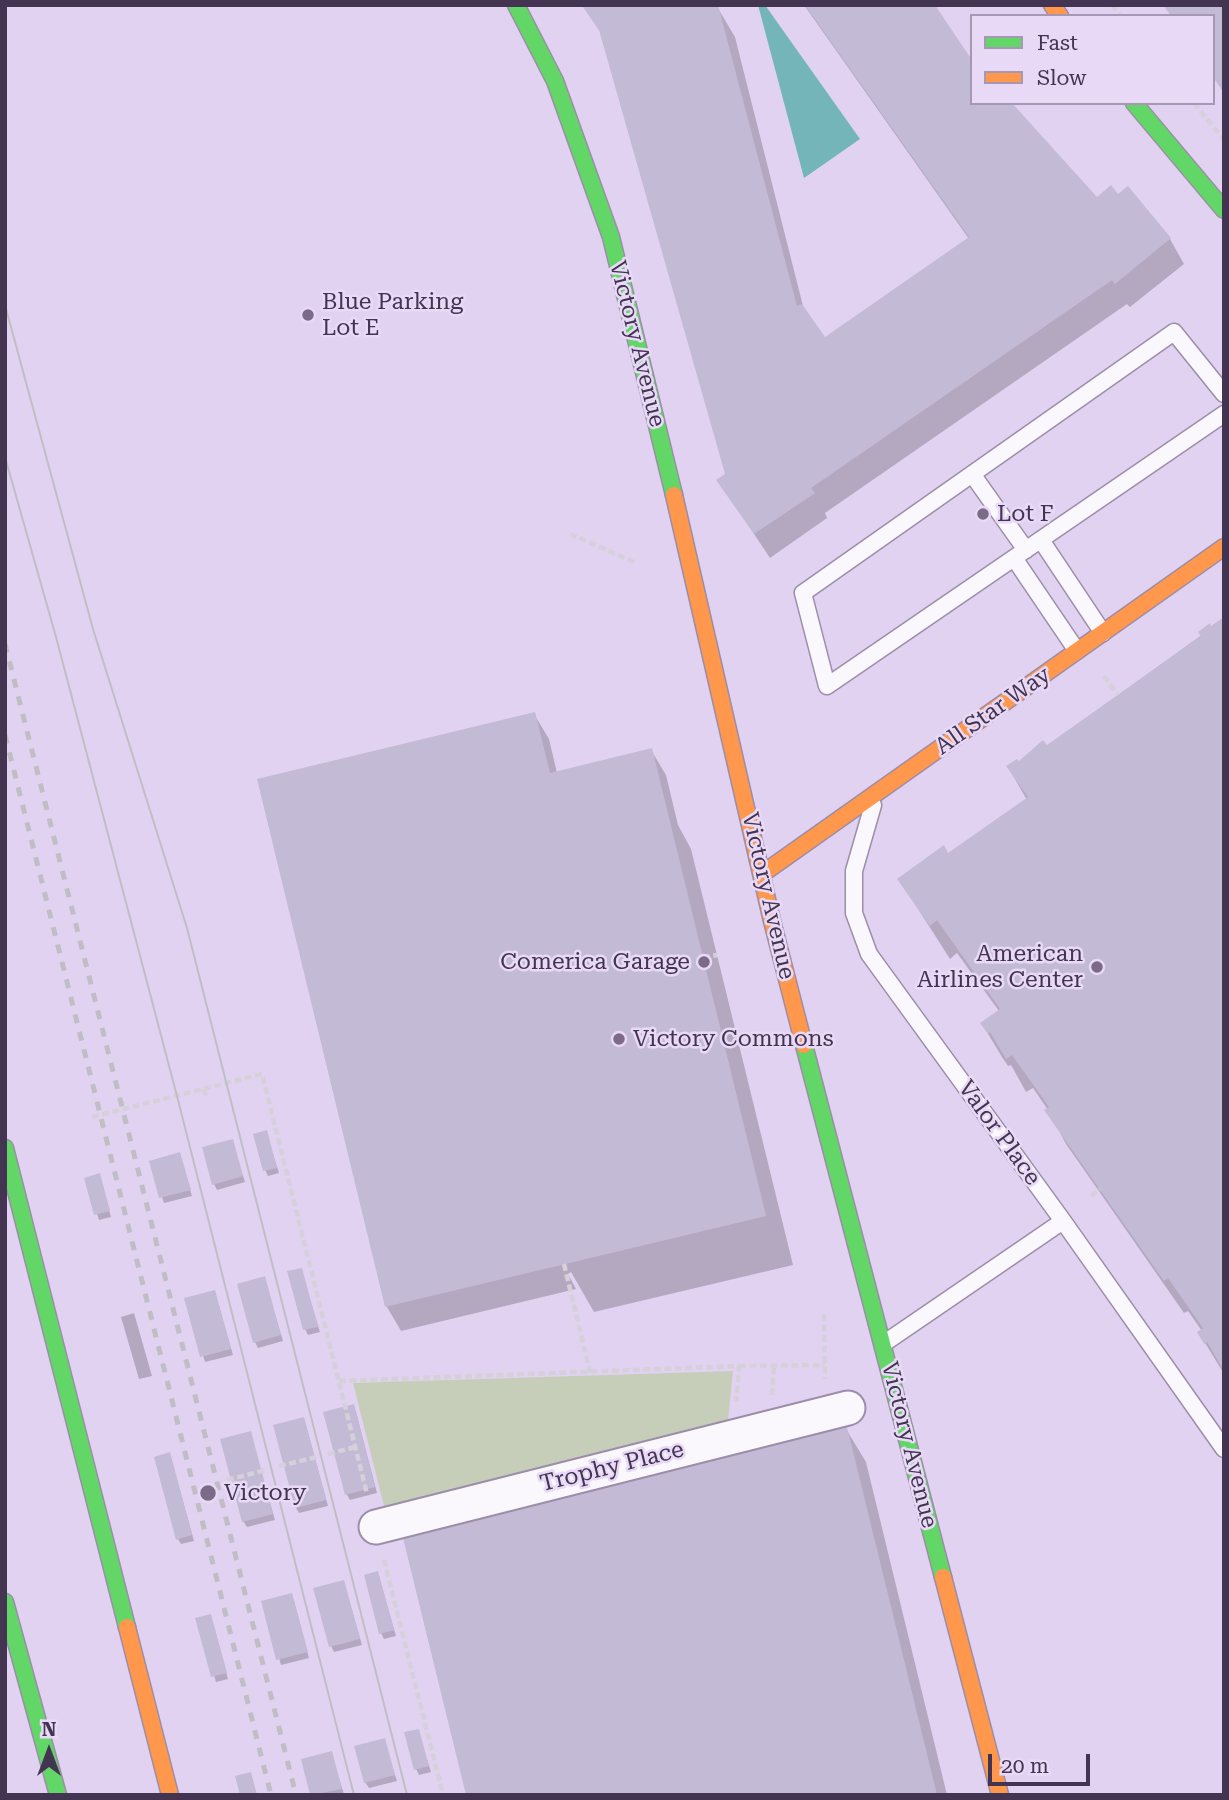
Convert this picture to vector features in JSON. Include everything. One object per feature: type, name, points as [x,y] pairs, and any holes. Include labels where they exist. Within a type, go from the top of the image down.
[{"type":"main road","name":"Victory Avenue","points":[[516,5],[555,81],[611,237],[701,604],[762,874],[1000,1795]]},
{"type":"main road","points":[[1136,105],[1224,210]]},
{"type":"main road","name":"All Star Way","points":[[762,874],[1224,547]]},
{"type":"main road","points":[[5,1148],[170,1795]]},
{"type":"main road","points":[[5,1602],[58,1795]]},
{"type":"street","name":"Trophy Place","points":[[376,1527],[836,1411]]},
{"type":"lane","points":[[1224,394],[1174,332],[803,593],[827,687],[1224,414]]},
{"type":"lane","points":[[972,474],[1077,651]]},
{"type":"lane","points":[[1041,540],[1103,632]]},
{"type":"lane","name":"Valor Place","points":[[877,793],[854,872],[854,913],[869,954],[1063,1220],[1224,1450]]},
{"type":"lane","points":[[883,1344],[1063,1220]]},
{"type":"path","points":[[1196,105],[1224,139]]},
{"type":"path","points":[[570,534],[635,562]]},
{"type":"path","points":[[1103,676],[1118,695]]},
{"type":"path","points":[[703,958],[717,955]]},
{"type":"path","points":[[92,1117],[261,1073],[443,1795]]},
{"type":"path","points":[[204,1089],[206,1096]]},
{"type":"path","points":[[1091,1196],[1100,1189]]},
{"type":"path","points":[[564,1264],[590,1371]]},
{"type":"path","points":[[824,1314],[825,1365],[836,1411]]},
{"type":"path","points":[[339,1381],[825,1365]]},
{"type":"path","points":[[733,1436],[740,1366]]},
{"type":"path","points":[[773,1389],[774,1366]]},
{"type":"path","points":[[328,1454],[355,1447]]},
{"type":"path","points":[[279,1466],[317,1457]]},
{"type":"path","points":[[227,1480],[266,1470]]},
{"type":"shaded area","points":[[758,5],[765,5],[860,139],[804,178]]},
{"type":"shaded area","points":[[733,1371],[727,1432],[387,1518],[353,1383]]},
{"type":"building","points":[[582,5],[718,5],[797,306],[802,304],[825,337],[969,237],[805,5],[935,5],[970,57],[970,105],[1014,105],[1097,197],[1111,185],[1118,194],[1128,186],[1171,238],[1115,284],[1112,280],[811,488],[815,493],[754,534],[716,480],[725,474],[599,30]]},
{"type":"building","points":[[1163,5],[1224,5],[1224,93],[1215,80],[1215,14],[1170,14]]},
{"type":"building","name":"American Airlines Center","points":[[1224,617],[1224,1371],[1207,1342],[1204,1344],[1197,1332],[1203,1328],[1168,1278],[1164,1281],[1044,1110],[1049,1107],[1012,1055],[1006,1059],[990,1032],[988,1034],[980,1023],[1000,1009],[937,920],[930,926],[897,879],[944,845],[948,853],[1028,797],[1006,766],[1017,759],[1019,761],[1043,740],[1047,745],[1201,636],[1198,632],[1210,623],[1211,626]]},
{"type":"building","points":[[535,712],[550,773],[652,748],[766,1216],[385,1307],[257,779]]},
{"type":"building","points":[[267,1130],[277,1168],[263,1171],[253,1134]]},
{"type":"building","points":[[233,1139],[243,1176],[212,1185],[202,1147]]},
{"type":"building","points":[[180,1152],[191,1190],[159,1198],[149,1161]]},
{"type":"building","points":[[100,1173],[110,1211],[94,1215],[84,1178]]},
{"type":"building","points":[[302,1268],[318,1327],[303,1330],[287,1271]]},
{"type":"building","points":[[265,1276],[281,1335],[253,1343],[237,1284]]},
{"type":"building","points":[[215,1290],[231,1349],[200,1357],[184,1298]]},
{"type":"building","points":[[354,1404],[375,1487],[345,1495],[323,1412]]},
{"type":"building","points":[[304,1417],[326,1500],[295,1508],[273,1425]]},
{"type":"building","points":[[847,1427],[937,1795],[466,1795],[402,1534]]},
{"type":"building","points":[[251,1431],[273,1514],[242,1522],[220,1439]]},
{"type":"building","points":[[170,1452],[192,1535],[176,1540],[154,1457]]},
{"type":"building","points":[[378,1571],[394,1630],[379,1634],[364,1575]]},
{"type":"building","points":[[344,1580],[360,1639],[329,1647],[313,1588]]},
{"type":"building","points":[[292,1593],[308,1652],[276,1660],[261,1601]]},
{"type":"building","points":[[211,1614],[227,1673],[211,1677],[195,1618]]},
{"type":"building","points":[[419,1729],[429,1766],[414,1770],[404,1732]]},
{"type":"building","points":[[385,1738],[395,1775],[364,1783],[354,1746]]},
{"type":"building","points":[[332,1751],[342,1789],[310,1795],[301,1759]]},
{"type":"building","points":[[251,1772],[257,1795],[240,1795],[235,1776]]},
{"type":"tram line","points":[[5,305],[93,629],[187,928],[407,1795]]},
{"type":"tram line","points":[[5,457],[56,637],[177,1096],[354,1795]]},
{"type":"railway","points":[[5,644],[296,1795]]},
{"type":"railway","points":[[5,735],[271,1795]]},
{"type":"traffic: fast","points":[[516,5],[555,81],[611,237],[674,495]]},
{"type":"traffic: fast","points":[[1136,105],[1224,210]]},
{"type":"traffic: fast","points":[[804,1045],[943,1577]]},
{"type":"traffic: fast","points":[[5,1148],[127,1627]]},
{"type":"traffic: fast","points":[[5,1602],[58,1795]]},
{"type":"traffic: slow","points":[[1052,5],[1059,14]]},
{"type":"traffic: slow","points":[[674,495],[772,921],[804,1045]]},
{"type":"traffic: slow","points":[[762,874],[1224,547]]},
{"type":"traffic: slow","points":[[943,1577],[1000,1795]]},
{"type":"traffic: slow","points":[[127,1627],[170,1795]]},
{"type":"place","name":"Blue Parking Lot E","points":[[308,315]]},
{"type":"place","name":"Lot F","points":[[983,514]]},
{"type":"place","name":"Comerica Garage","points":[[704,962]]},
{"type":"place","name":"American Airlines Center","points":[[1097,967]]},
{"type":"place","name":"Victory Commons","points":[[619,1039]]},
{"type":"place","name":"Victory","points":[[208,1493]]}]
